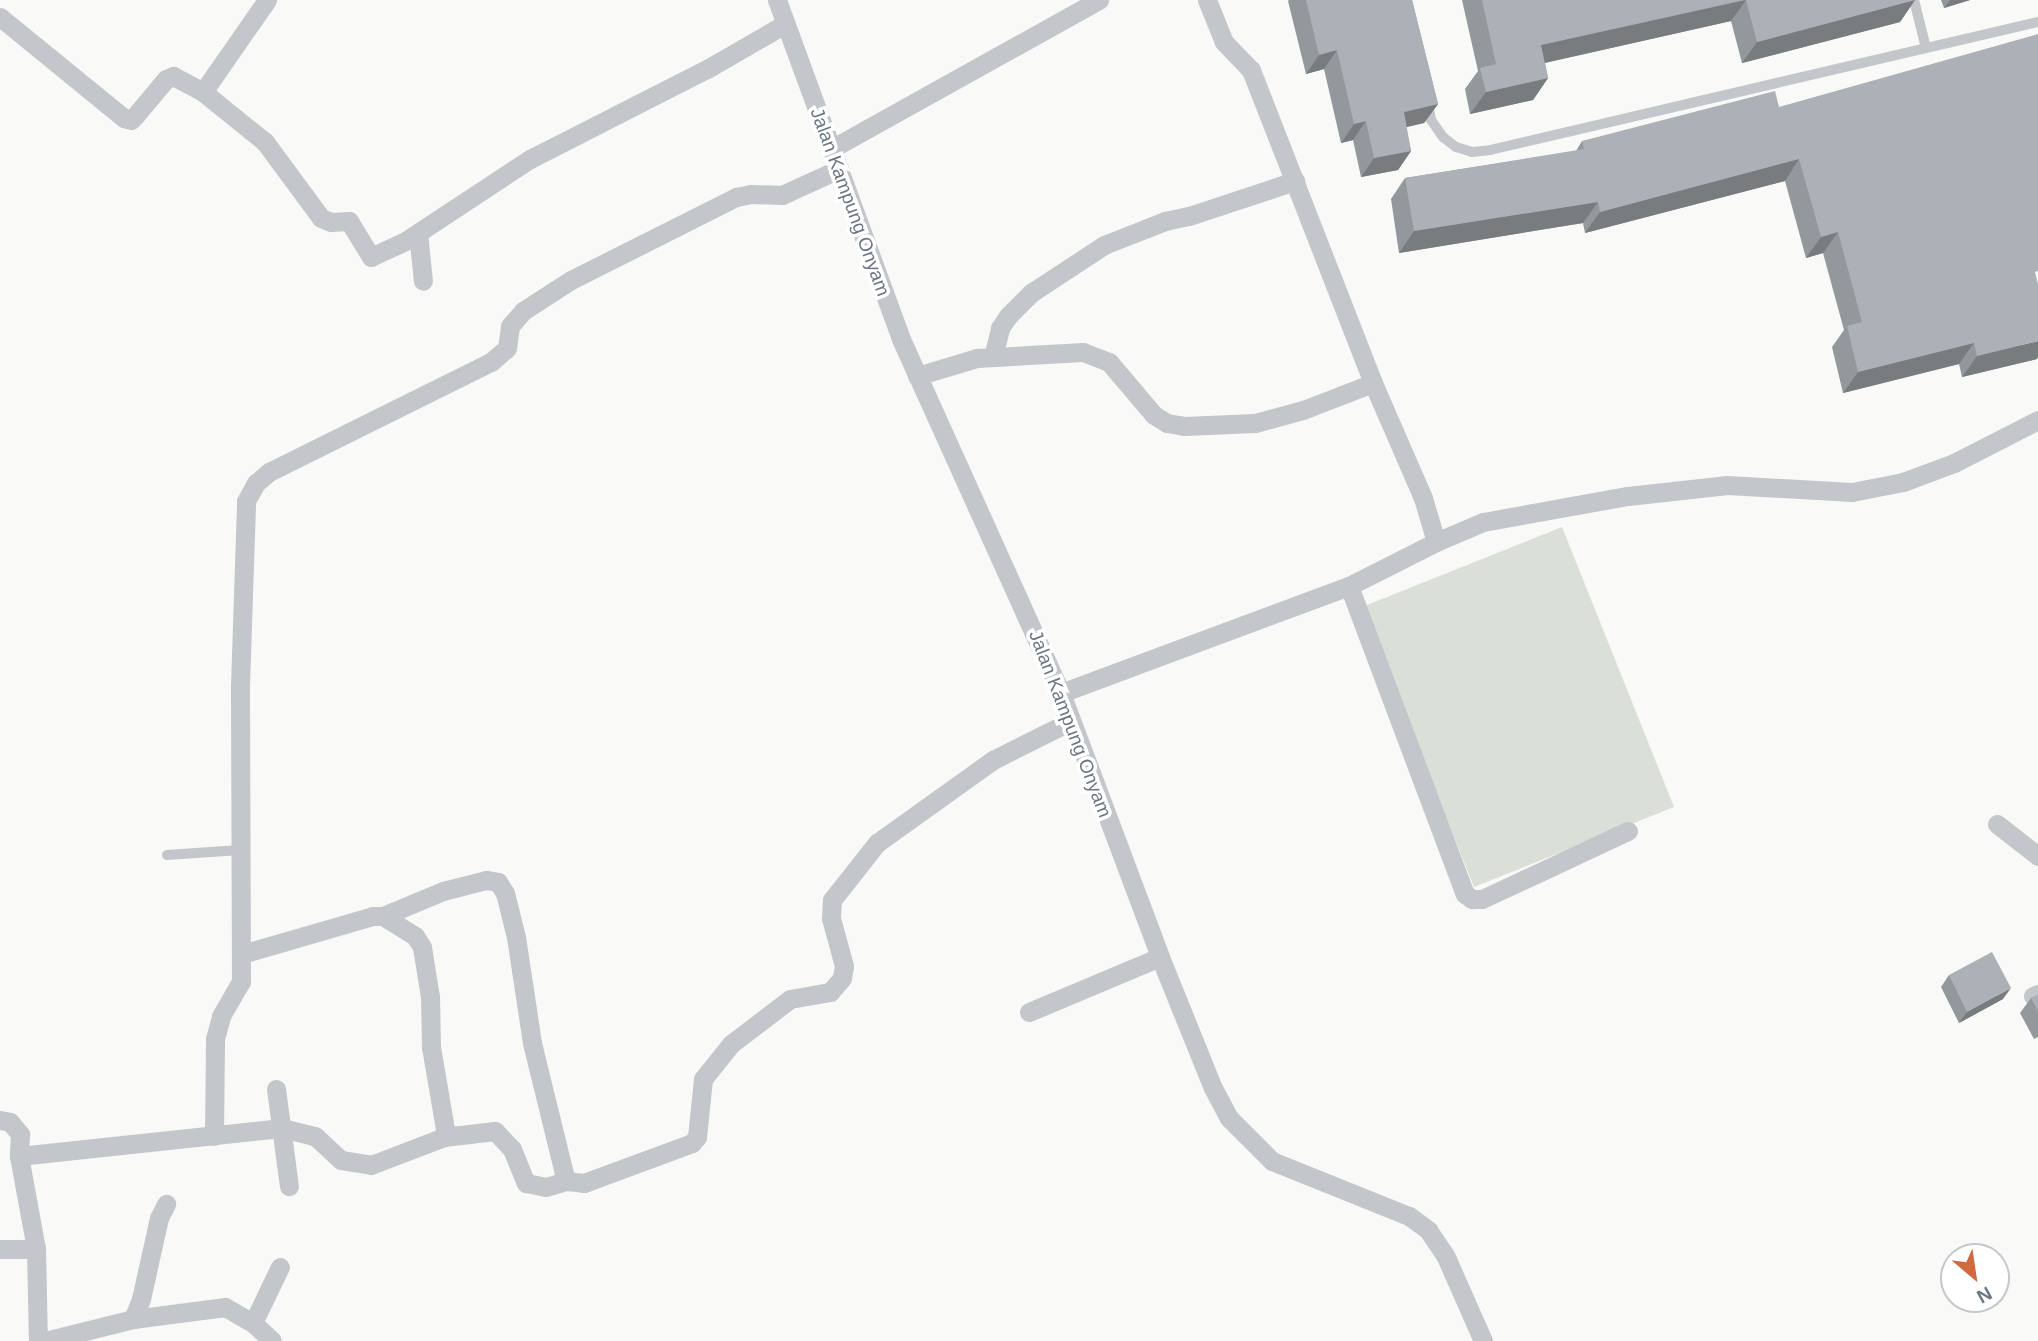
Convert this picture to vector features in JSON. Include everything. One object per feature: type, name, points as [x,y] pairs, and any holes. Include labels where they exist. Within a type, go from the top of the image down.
[{"type":"street","points":[[203,92],[267,0]]},
{"type":"street","name":"Jalan Kampung Onyam","points":[[777,0],[917,376],[1061,693],[1160,957],[1213,1087],[1229,1118],[1272,1161],[1409,1216],[1428,1230],[1446,1257],[1483,1341]]},
{"type":"street","points":[[831,149],[1099,0]]},
{"type":"street","points":[[1207,0],[1224,42],[1251,70],[1373,383],[1423,498],[1436,542]]},
{"type":"street","points":[[0,17],[124,118],[131,120],[166,79],[173,76],[203,92],[265,142],[321,218],[326,222],[349,220],[369,256],[418,233],[530,159],[707,69],[785,23]]},
{"type":"street","points":[[214,1136],[215,1039],[221,1016],[242,982],[240,685],[246,501],[256,483],[269,472],[491,362],[507,348],[510,326],[523,311],[571,280],[736,197],[751,194],[782,195],[839,169]]},
{"type":"street","points":[[993,357],[1000,328],[1007,316],[1031,293],[1104,245],[1165,221],[1189,216],[1295,181]]},
{"type":"street","points":[[418,233],[423,281]]},
{"type":"street","points":[[917,376],[976,358],[1083,352],[1109,362],[1154,415],[1167,423],[1184,426],[1255,423],[1303,410],[1373,383]]},
{"type":"street","points":[[1061,693],[1349,586],[1436,542],[1483,522],[1628,496],[1727,485],[1852,492],[1903,482],[1954,463],[2038,420]]},
{"type":"street","points":[[1349,586],[1465,894],[1472,899],[1482,899],[1628,831]]},
{"type":"street","points":[[19,1156],[282,1128],[315,1136],[341,1160],[371,1165],[444,1137],[495,1131],[512,1149],[526,1183],[546,1187],[566,1181],[584,1183],[692,1143],[696,1137],[703,1079],[731,1044],[790,999],[830,992],[842,978],[844,966],[831,918],[832,900],[877,844],[993,760],[1070,720]]},
{"type":"street","points":[[1997,824],[2038,856]]},
{"type":"street","points":[[242,954],[383,916],[443,891],[486,880],[498,883],[505,893],[516,937],[532,1043],[566,1181]]},
{"type":"street","points":[[383,916],[415,936],[422,947],[430,997],[431,1047],[445,1129],[444,1137]]},
{"type":"street","points":[[1030,1012],[1160,957]]},
{"type":"street","points":[[276,1089],[289,1186]]},
{"type":"street","points":[[0,1120],[10,1122],[16,1128],[36,1249],[38,1341]]},
{"type":"street","points":[[133,1319],[166,1204]]},
{"type":"street","points":[[0,1249],[36,1249]]},
{"type":"street","points":[[253,1323],[280,1267]]},
{"type":"street","points":[[46,1341],[133,1319],[214,1306],[225,1307],[253,1323],[272,1341]]},
{"type":"lane","points":[[1914,0],[1926,48]]},
{"type":"lane","points":[[1426,93],[1431,120],[1443,137],[1456,147],[1472,152],[2038,22]]},
{"type":"lane","points":[[167,855],[240,850]]},
{"type":"shaded area","points":[[1562,527],[1674,807],[1474,887],[1362,607]]},
{"type":"building","points":[[1306,0],[1412,0],[1438,104],[1404,112],[1411,151],[1374,158],[1366,121],[1354,124],[1337,50],[1319,55]]},
{"type":"building","points":[[1482,0],[1744,0],[1541,45],[1548,78],[1486,92],[1480,68],[1496,64]]},
{"type":"building","points":[[1746,0],[1915,0],[1757,42]]},
{"type":"building","points":[[2038,34],[2038,271],[2035,272],[2038,284],[2038,341],[1977,356],[1974,343],[1858,372],[1847,326],[1862,322],[1838,232],[1821,237],[1799,159],[1600,212],[1598,202],[1414,231],[1405,178],[1584,149],[1582,141],[1775,91],[1779,107]]},
{"type":"building","points":[[1992,952],[2011,988],[1967,1012],[1949,975]]},
{"type":"building","points":[[2038,995],[2038,1011],[2031,998]]}]
